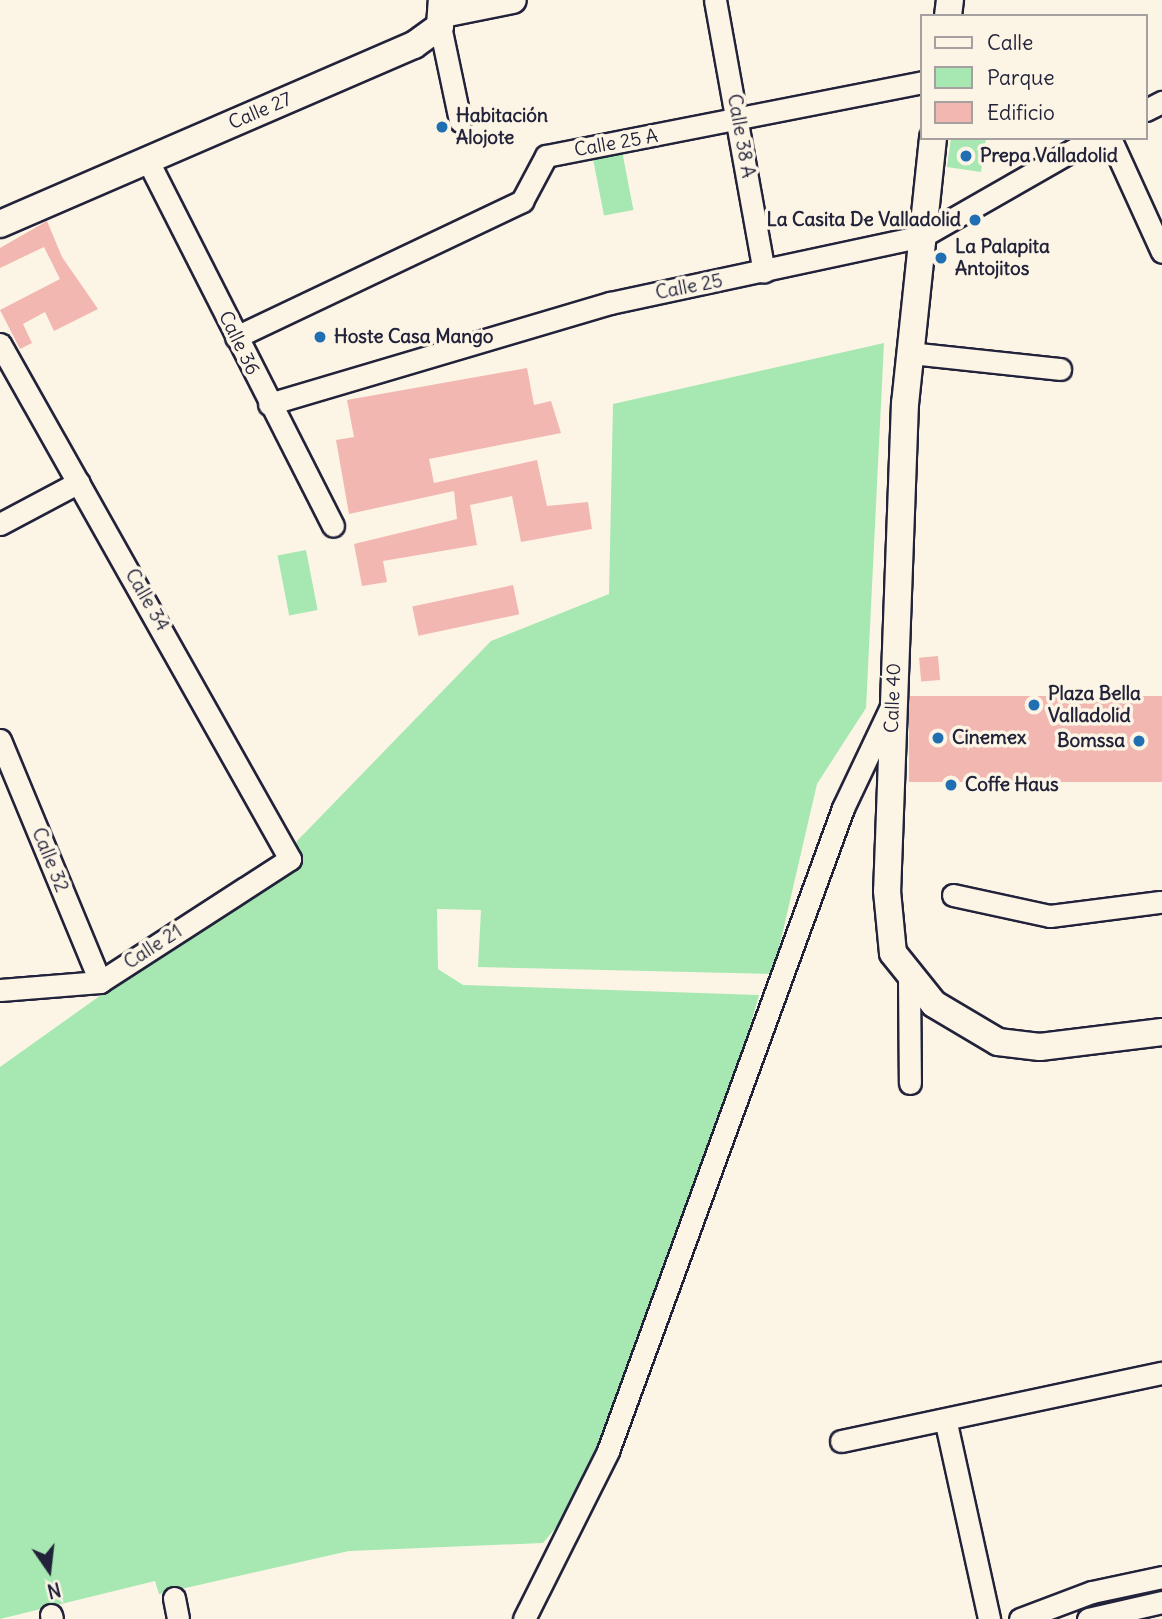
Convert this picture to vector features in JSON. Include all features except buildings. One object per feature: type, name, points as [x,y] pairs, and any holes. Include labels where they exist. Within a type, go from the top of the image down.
[{"type":"main road","name":"Calle 27","points":[[0,224],[414,45],[442,13],[513,0]]},
{"type":"main road","name":"Calle 40","points":[[933,140],[910,353],[887,891],[893,953],[909,978],[961,1024],[998,1042],[1040,1047],[1162,1032]]},
{"type":"street","name":"Calle 38 A","points":[[715,0],[739,120],[764,272]]},
{"type":"street","points":[[442,13],[460,121]]},
{"type":"street","name":"Calle 25 A","points":[[236,337],[522,201],[546,156],[920,82]]},
{"type":"street","name":"Calle 25","points":[[269,404],[610,303],[923,236],[1091,140]]},
{"type":"street","points":[[1111,140],[1162,252]]},
{"type":"street","name":"Calle 36","points":[[147,159],[269,404],[333,525]]},
{"type":"street","name":"Calle 34","points":[[0,344],[290,859]]},
{"type":"street","points":[[910,353],[1060,369]]},
{"type":"street","points":[[0,524],[79,482]]},
{"type":"street","points":[[524,1619],[608,1451],[843,808],[893,703]]},
{"type":"street","name":"Calle 32","points":[[0,740],[100,982]]},
{"type":"street","name":"Calle 21","points":[[0,990],[100,982],[290,859]]},
{"type":"street","points":[[953,895],[1050,916],[1161,904]]},
{"type":"street","points":[[909,978],[910,1083]]},
{"type":"street","points":[[841,1441],[946,1423],[1162,1373]]},
{"type":"street","points":[[946,1423],[989,1619]]},
{"type":"street","points":[[1020,1619],[1092,1592],[1162,1577]]},
{"type":"street","points":[[1088,1619],[1162,1602]]},
{"type":"green space","points":[[951,140],[986,140],[981,172],[947,167]]},
{"type":"green space","points":[[622,151],[633,210],[604,216],[593,157]]},
{"type":"green space","points":[[884,343],[866,708],[817,784],[773,974],[478,967],[481,910],[437,909],[438,969],[463,985],[759,995],[721,1128],[574,1506],[543,1543],[349,1551],[159,1594],[155,1581],[0,1619],[0,1067],[292,859],[297,841],[491,641],[609,594],[613,404]]},
{"type":"green space","points":[[306,550],[318,610],[289,615],[278,556]]},
{"type":"place","name":"Habitación Alojote","points":[[442,127]]},
{"type":"place","name":"Prepa Valladolid","points":[[966,156]]},
{"type":"place","name":"La Casita De Valladolid","points":[[975,220]]},
{"type":"place","name":"La Palapita Antojitos","points":[[941,258]]},
{"type":"place","name":"Hoste Casa Mango","points":[[320,337]]},
{"type":"place","name":"Plaza Bella Valladolid","points":[[1034,705]]},
{"type":"place","name":"Cinemex","points":[[938,738]]},
{"type":"place","name":"Bomssa","points":[[1139,741]]},
{"type":"place","name":"Coffe Haus","points":[[951,785]]}]
